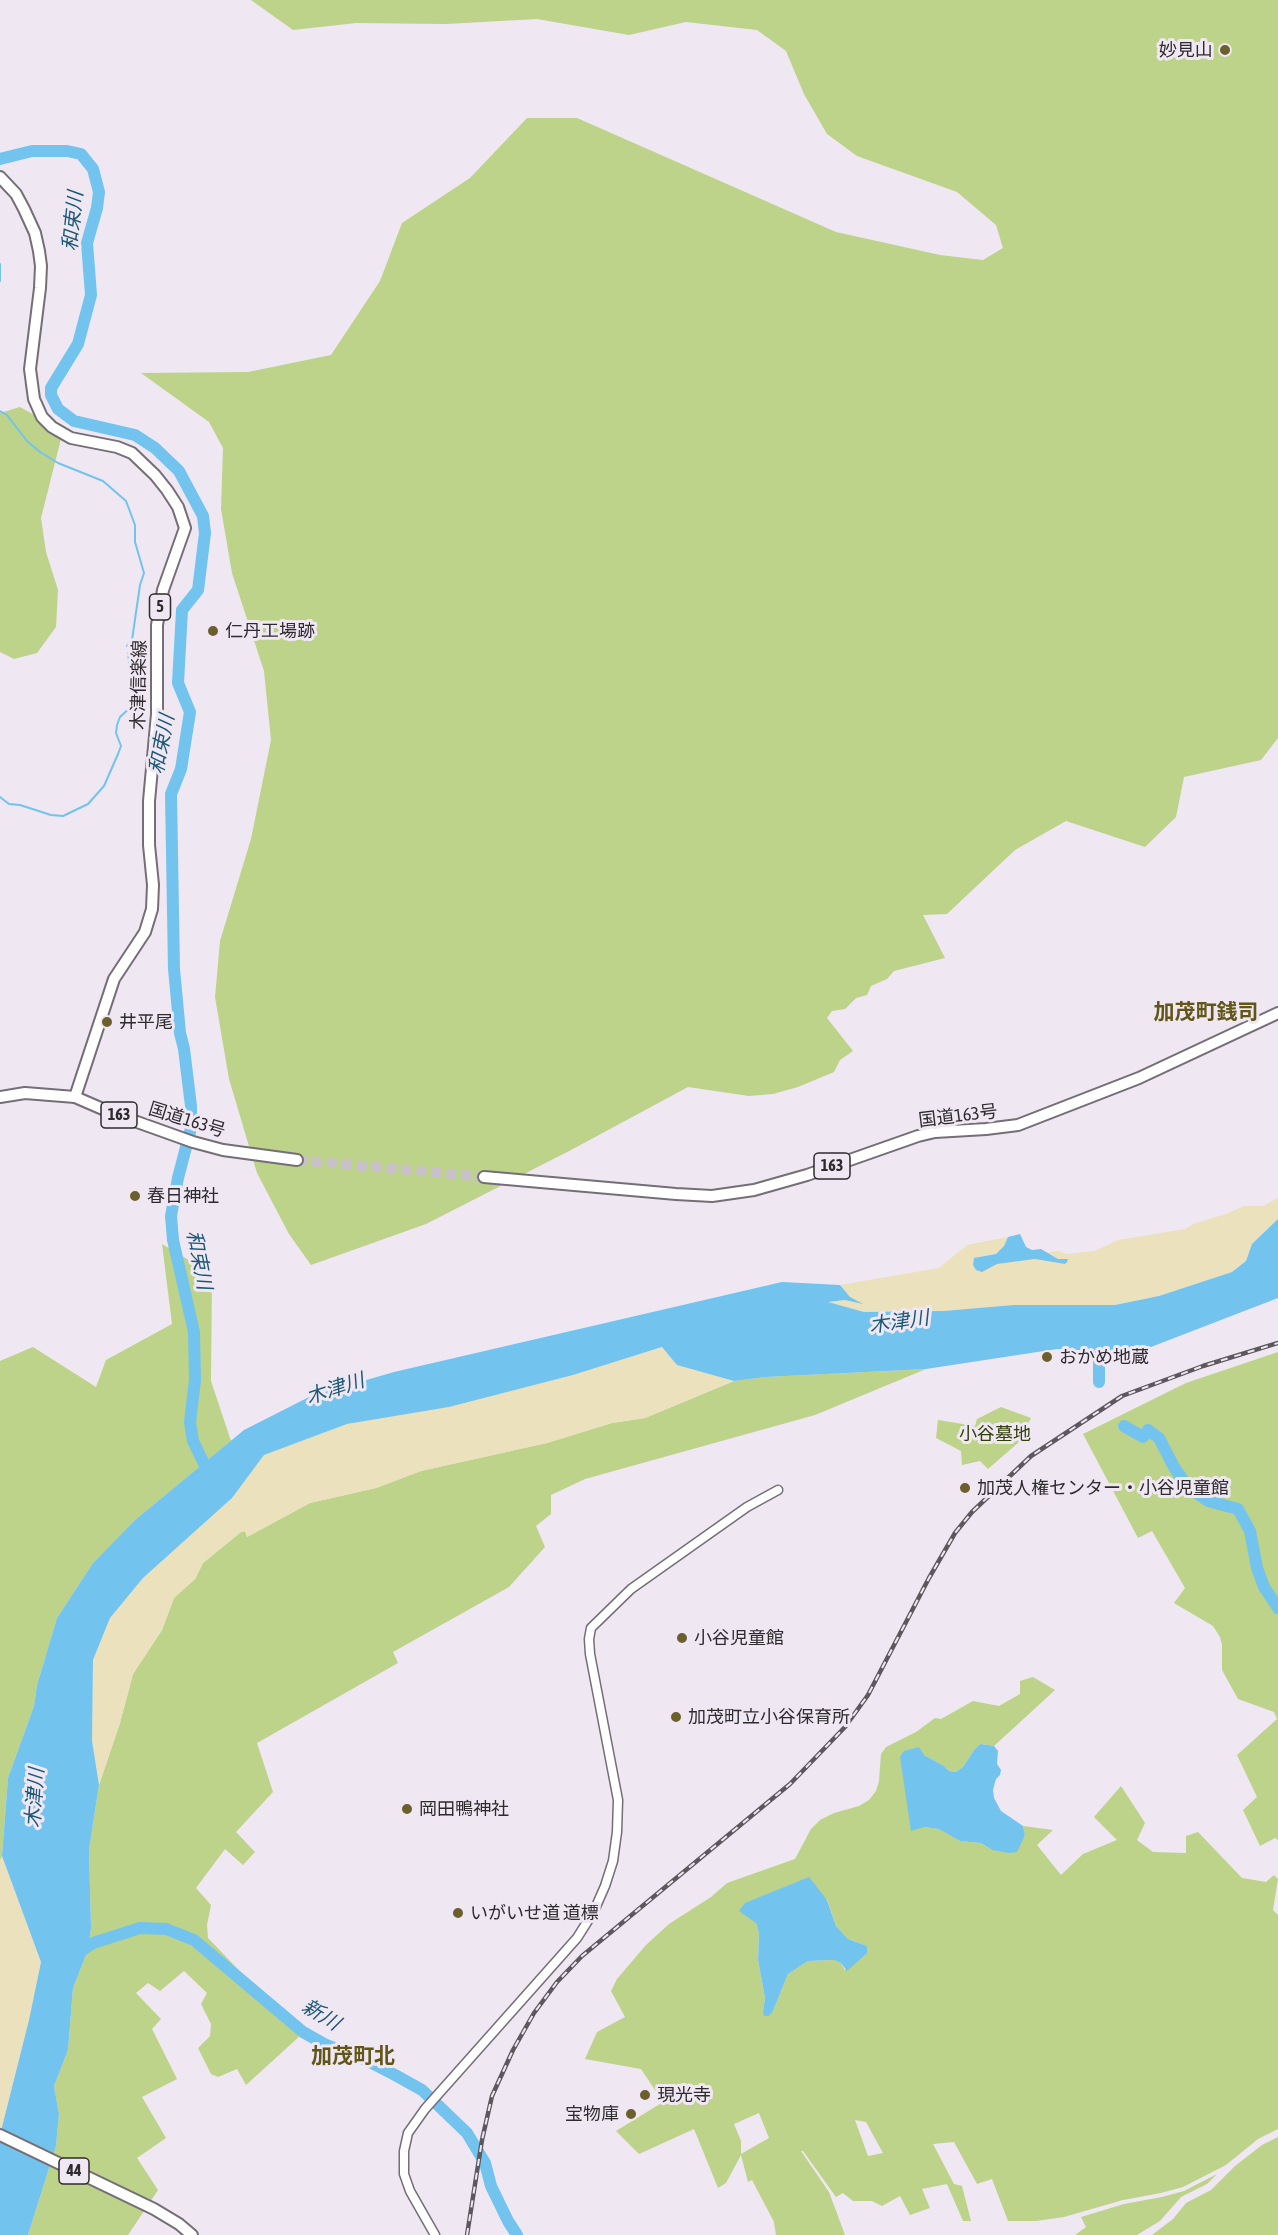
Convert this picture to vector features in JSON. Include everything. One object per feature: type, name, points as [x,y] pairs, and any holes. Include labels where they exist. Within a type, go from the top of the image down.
[{"type":"main road","name":"木津信楽線","points":[[0,177],[16,194],[35,233],[41,266],[30,369],[36,406],[42,417],[60,432],[84,442],[117,447],[132,453],[143,462],[178,507],[185,528],[163,590],[157,625],[157,714],[149,801],[152,909],[146,932],[114,979],[75,1097]]},
{"type":"main road","name":"国道163号","points":[[484,1177],[712,1196],[754,1190],[807,1175],[918,1136],[935,1132],[1018,1125],[1139,1078],[1278,1013]]},
{"type":"main road","name":"国道163号","points":[[0,1097],[26,1093],[75,1097],[163,1132],[223,1150],[297,1160]]},
{"type":"main road","name":"44","points":[[0,2135],[148,2206],[179,2224],[192,2235]]},
{"type":"street","points":[[435,2235],[410,2192],[404,2174],[404,2151],[408,2133],[425,2109],[577,1938],[594,1911],[613,1861],[618,1800],[590,1654],[591,1628],[631,1589],[747,1508],[778,1491]]},
{"type":"green space","points":[[251,0],[1278,0],[1278,738],[1261,760],[1184,777],[1176,817],[1145,847],[1066,821],[1015,850],[947,914],[923,915],[945,958],[894,971],[887,979],[871,986],[867,995],[856,998],[845,1009],[832,1011],[827,1018],[853,1051],[840,1060],[834,1072],[798,1087],[773,1094],[749,1096],[688,1087],[426,1224],[311,1265],[289,1234],[257,1173],[229,1079],[215,997],[220,941],[251,839],[271,740],[264,671],[232,573],[221,509],[223,448],[209,422],[141,373],[248,372],[331,355],[380,281],[402,223],[470,178],[527,118],[577,118],[836,232],[940,255],[983,260],[1003,248],[996,225],[957,192],[857,156],[827,134],[804,94],[786,51],[757,30],[686,22],[629,35],[537,19],[446,24],[356,23],[293,30]]},
{"type":"green space","points":[[20,407],[63,431],[41,518],[46,552],[58,590],[56,627],[37,653],[14,659],[0,652],[0,413]]},
{"type":"green space","points":[[162,1244],[212,1274],[211,1381],[231,1441],[135,1520],[93,1563],[57,1618],[37,1685],[34,1706],[8,1778],[0,1861],[0,1361],[33,1347],[96,1387],[106,1360],[172,1324]]},
{"type":"green space","points":[[1278,1352],[1278,1840],[1275,1838],[1260,1846],[1243,1810],[1257,1797],[1237,1755],[1277,1719],[1274,1712],[1238,1699],[1222,1670],[1220,1637],[1213,1626],[1174,1603],[1185,1588],[1152,1531],[1138,1538],[1083,1434],[1186,1383]]},
{"type":"green space","points":[[926,1369],[815,1415],[585,1479],[551,1495],[551,1514],[536,1526],[545,1547],[509,1587],[393,1652],[398,1663],[257,1743],[273,1792],[236,1832],[255,1852],[243,1865],[225,1849],[196,1888],[211,1905],[207,1925],[208,1938],[301,2035],[246,2085],[237,2069],[218,2077],[211,2074],[198,2048],[210,2036],[211,2024],[201,2004],[207,1993],[184,1971],[160,1991],[148,1983],[136,1993],[161,2019],[152,2029],[177,2079],[142,2097],[166,2138],[137,2158],[158,2190],[128,2235],[28,2235],[56,2146],[59,2114],[54,2086],[68,2050],[73,1988],[88,1950],[91,1928],[89,1850],[99,1785],[120,1723],[133,1674],[162,1630],[174,1598],[195,1579],[203,1563],[241,1532],[245,1531],[247,1537],[310,1503],[376,1488],[421,1471],[547,1443],[612,1423],[645,1418],[734,1381],[766,1377]]},
{"type":"green space","name":"小谷墓地","points":[[1001,1407],[1031,1418],[1019,1442],[988,1469],[980,1461],[962,1465],[961,1451],[936,1438],[938,1420],[975,1426],[977,1419]]},
{"type":"green space","points":[[1033,1677],[1055,1690],[994,1746],[982,1744],[974,1750],[963,1767],[956,1772],[949,1771],[924,1755],[924,1827],[940,1829],[960,1841],[981,1843],[992,1850],[1025,1836],[1023,1826],[1053,1830],[1037,1845],[1061,1875],[1083,1854],[1117,1840],[1094,1817],[1121,1786],[1145,1823],[1137,1840],[1153,1852],[1186,1853],[1186,1836],[1198,1832],[1242,1878],[1266,1882],[1274,1875],[1278,1879],[1273,1910],[1278,1915],[1278,2129],[1258,2139],[1226,2165],[1183,2187],[1123,2200],[1064,2217],[1036,2221],[1008,2221],[992,2179],[977,2184],[954,2142],[933,2144],[954,2184],[962,2186],[971,2221],[963,2221],[947,2184],[922,2189],[930,2208],[910,2215],[900,2196],[882,2206],[872,2201],[853,2201],[843,2193],[836,2197],[801,2151],[829,2192],[845,2235],[776,2235],[774,2222],[752,2180],[748,2182],[741,2155],[726,2183],[718,2188],[694,2129],[639,2154],[616,2131],[663,2102],[641,2069],[585,2059],[597,2032],[625,2017],[611,1991],[617,1979],[646,1945],[669,1924],[711,1897],[727,1883],[795,1859],[811,1829],[820,1820],[869,1800],[876,1791],[881,1754],[886,1747],[916,1732],[935,1718],[941,1719],[973,1701],[999,1706],[1020,1694],[1020,1681]],"holes":[[[827,1899],[836,1926],[848,1939],[867,1946],[845,1970],[841,1963],[834,1960],[808,1961],[788,1974],[773,2011],[763,2011],[765,1998],[758,1960],[759,1933],[756,1923]],[[759,2113],[769,2138],[741,2154],[741,2141],[734,2124]],[[855,2120],[866,2122],[883,2153],[868,2156]]]},
{"type":"green space","points":[[1278,2137],[1278,2235],[1152,2235],[1173,2219],[1186,2203],[1211,2190],[1235,2166],[1262,2145]]},
{"type":"green space","points":[[1217,2174],[1207,2184],[1181,2197],[1160,2221],[1137,2235],[1075,2235],[1086,2227],[1081,2217],[1124,2204],[1184,2191]]},
{"type":"sand","points":[[1278,1198],[1278,1219],[1252,1244],[1246,1261],[1232,1272],[1159,1296],[1115,1305],[905,1313],[864,1312],[826,1302],[845,1300],[860,1303],[850,1297],[840,1285],[939,1268],[967,1245],[1008,1237],[1004,1246],[996,1254],[978,1257],[996,1264],[1035,1259],[1065,1264],[1046,1253],[1058,1251],[1067,1254],[1095,1251],[1118,1240],[1185,1229],[1244,1206],[1263,1206]]},
{"type":"sand","points":[[663,1347],[677,1365],[734,1381],[645,1418],[612,1423],[547,1443],[421,1471],[376,1488],[310,1503],[247,1537],[245,1531],[241,1532],[203,1563],[195,1579],[174,1598],[162,1630],[133,1674],[120,1723],[99,1785],[92,1741],[93,1660],[110,1618],[143,1578],[232,1498],[264,1455],[347,1424],[449,1407],[573,1375]]},
{"type":"sand","points":[[2,1856],[41,1962],[0,2135],[0,1861]]},
{"type":"water","name":"木津川","points":[[1278,1219],[1278,1298],[1125,1357],[1057,1349],[926,1369],[766,1377],[734,1381],[677,1365],[662,1347],[573,1375],[449,1407],[347,1424],[264,1455],[232,1498],[143,1578],[110,1618],[93,1660],[92,1741],[99,1785],[89,1850],[91,1928],[88,1950],[73,1988],[68,2050],[54,2086],[59,2114],[56,2146],[28,2235],[0,2235],[0,2135],[41,1962],[2,1856],[8,1778],[34,1706],[37,1685],[57,1618],[93,1563],[135,1520],[244,1430],[311,1396],[394,1372],[782,1282],[840,1285],[850,1297],[863,1304],[845,1300],[828,1302],[864,1312],[944,1311],[1014,1305],[1115,1305],[1159,1296],[1232,1272],[1246,1261],[1252,1244]]},
{"type":"water","points":[[1020,1234],[1026,1247],[1032,1250],[1041,1249],[1058,1259],[1068,1259],[1067,1262],[1065,1264],[1035,1259],[997,1264],[982,1272],[976,1270],[973,1265],[974,1258],[996,1254],[1004,1246],[1008,1237]]},
{"type":"water","points":[[981,1744],[994,1746],[998,1751],[997,1764],[1001,1770],[993,1790],[994,1798],[1001,1811],[1023,1826],[1025,1835],[1017,1852],[992,1850],[981,1843],[960,1841],[939,1829],[924,1827],[911,1831],[900,1757],[904,1751],[919,1747],[924,1755],[949,1771],[956,1772],[963,1767],[974,1750]]},
{"type":"water","points":[[809,1877],[827,1900],[836,1926],[848,1939],[867,1946],[867,1953],[847,1971],[841,1963],[834,1960],[808,1961],[788,1974],[773,2011],[769,2016],[764,2016],[765,1998],[758,1960],[759,1933],[756,1923],[739,1911],[745,1903]]},
{"type":"waterway","name":"和束川","points":[[0,159],[32,151],[67,151],[81,154],[93,169],[99,192],[87,243],[91,295],[78,344],[51,388],[51,395],[58,409],[74,421],[135,435],[155,448],[179,471],[203,516],[205,533],[198,590],[182,610],[178,683],[190,712],[181,769],[171,794],[174,969],[180,1033],[191,1106],[191,1128],[171,1216],[173,1240],[194,1332],[195,1380],[190,1422],[193,1441],[211,1478]]},
{"type":"waterway","points":[[0,264],[0,281]]},
{"type":"waterway","points":[[0,411],[7,415],[27,441],[40,452],[58,463],[103,481],[126,501],[135,525],[135,542],[144,573],[140,585],[132,640],[127,646]]},
{"type":"waterway","points":[[128,653],[131,678]]},
{"type":"waterway","points":[[0,797],[9,804],[63,816],[88,804],[104,786],[118,754],[121,746],[116,733],[117,725],[120,717],[132,706],[133,687]]},
{"type":"waterway","points":[[1092,1338],[1099,1357],[1099,1382]]},
{"type":"waterway","points":[[1124,1426],[1143,1437],[1148,1430],[1159,1438],[1187,1486],[1208,1501],[1238,1509],[1250,1531],[1257,1568],[1264,1587],[1278,1608]]},
{"type":"waterway","name":"新川","points":[[75,1955],[93,1943],[140,1928],[166,1929],[194,1940],[303,2032],[326,2045],[364,2059],[422,2090],[467,2133],[485,2163],[491,2186],[517,2235]]},
{"type":"tunnel","points":[[297,1160],[484,1177]]},
{"type":"railway","points":[[467,2235],[482,2140],[492,2096],[513,2050],[534,2013],[557,1982],[582,1956],[790,1784],[845,1727],[868,1695],[955,1533],[972,1512],[1031,1456],[1122,1396],[1203,1366],[1278,1343]]},
{"type":"place","name":"妙見山","points":[[1225,50]]},
{"type":"place","name":"仁丹工場跡","points":[[213,631]]},
{"type":"place","name":"井平尾","points":[[107,1022]]},
{"type":"place","name":"春日神社","points":[[135,1196]]},
{"type":"place","name":"おかめ地蔵","points":[[1047,1357]]},
{"type":"place","name":"加茂人権センター・小谷児童館","points":[[965,1488]]},
{"type":"place","name":"小谷児童館","points":[[682,1638]]},
{"type":"place","name":"加茂町立小谷保育所","points":[[676,1717]]},
{"type":"place","name":"岡田鴨神社","points":[[407,1809]]},
{"type":"place","name":"いがいせ道 道標","points":[[458,1913]]},
{"type":"place","name":"現光寺","points":[[645,2095]]},
{"type":"place","name":"宝物庫","points":[[631,2114]]},
{"type":"district","name":"加茂町銭司","points":[[1206,1012]]},
{"type":"district","name":"加茂町北","points":[[353,2056]]}]
